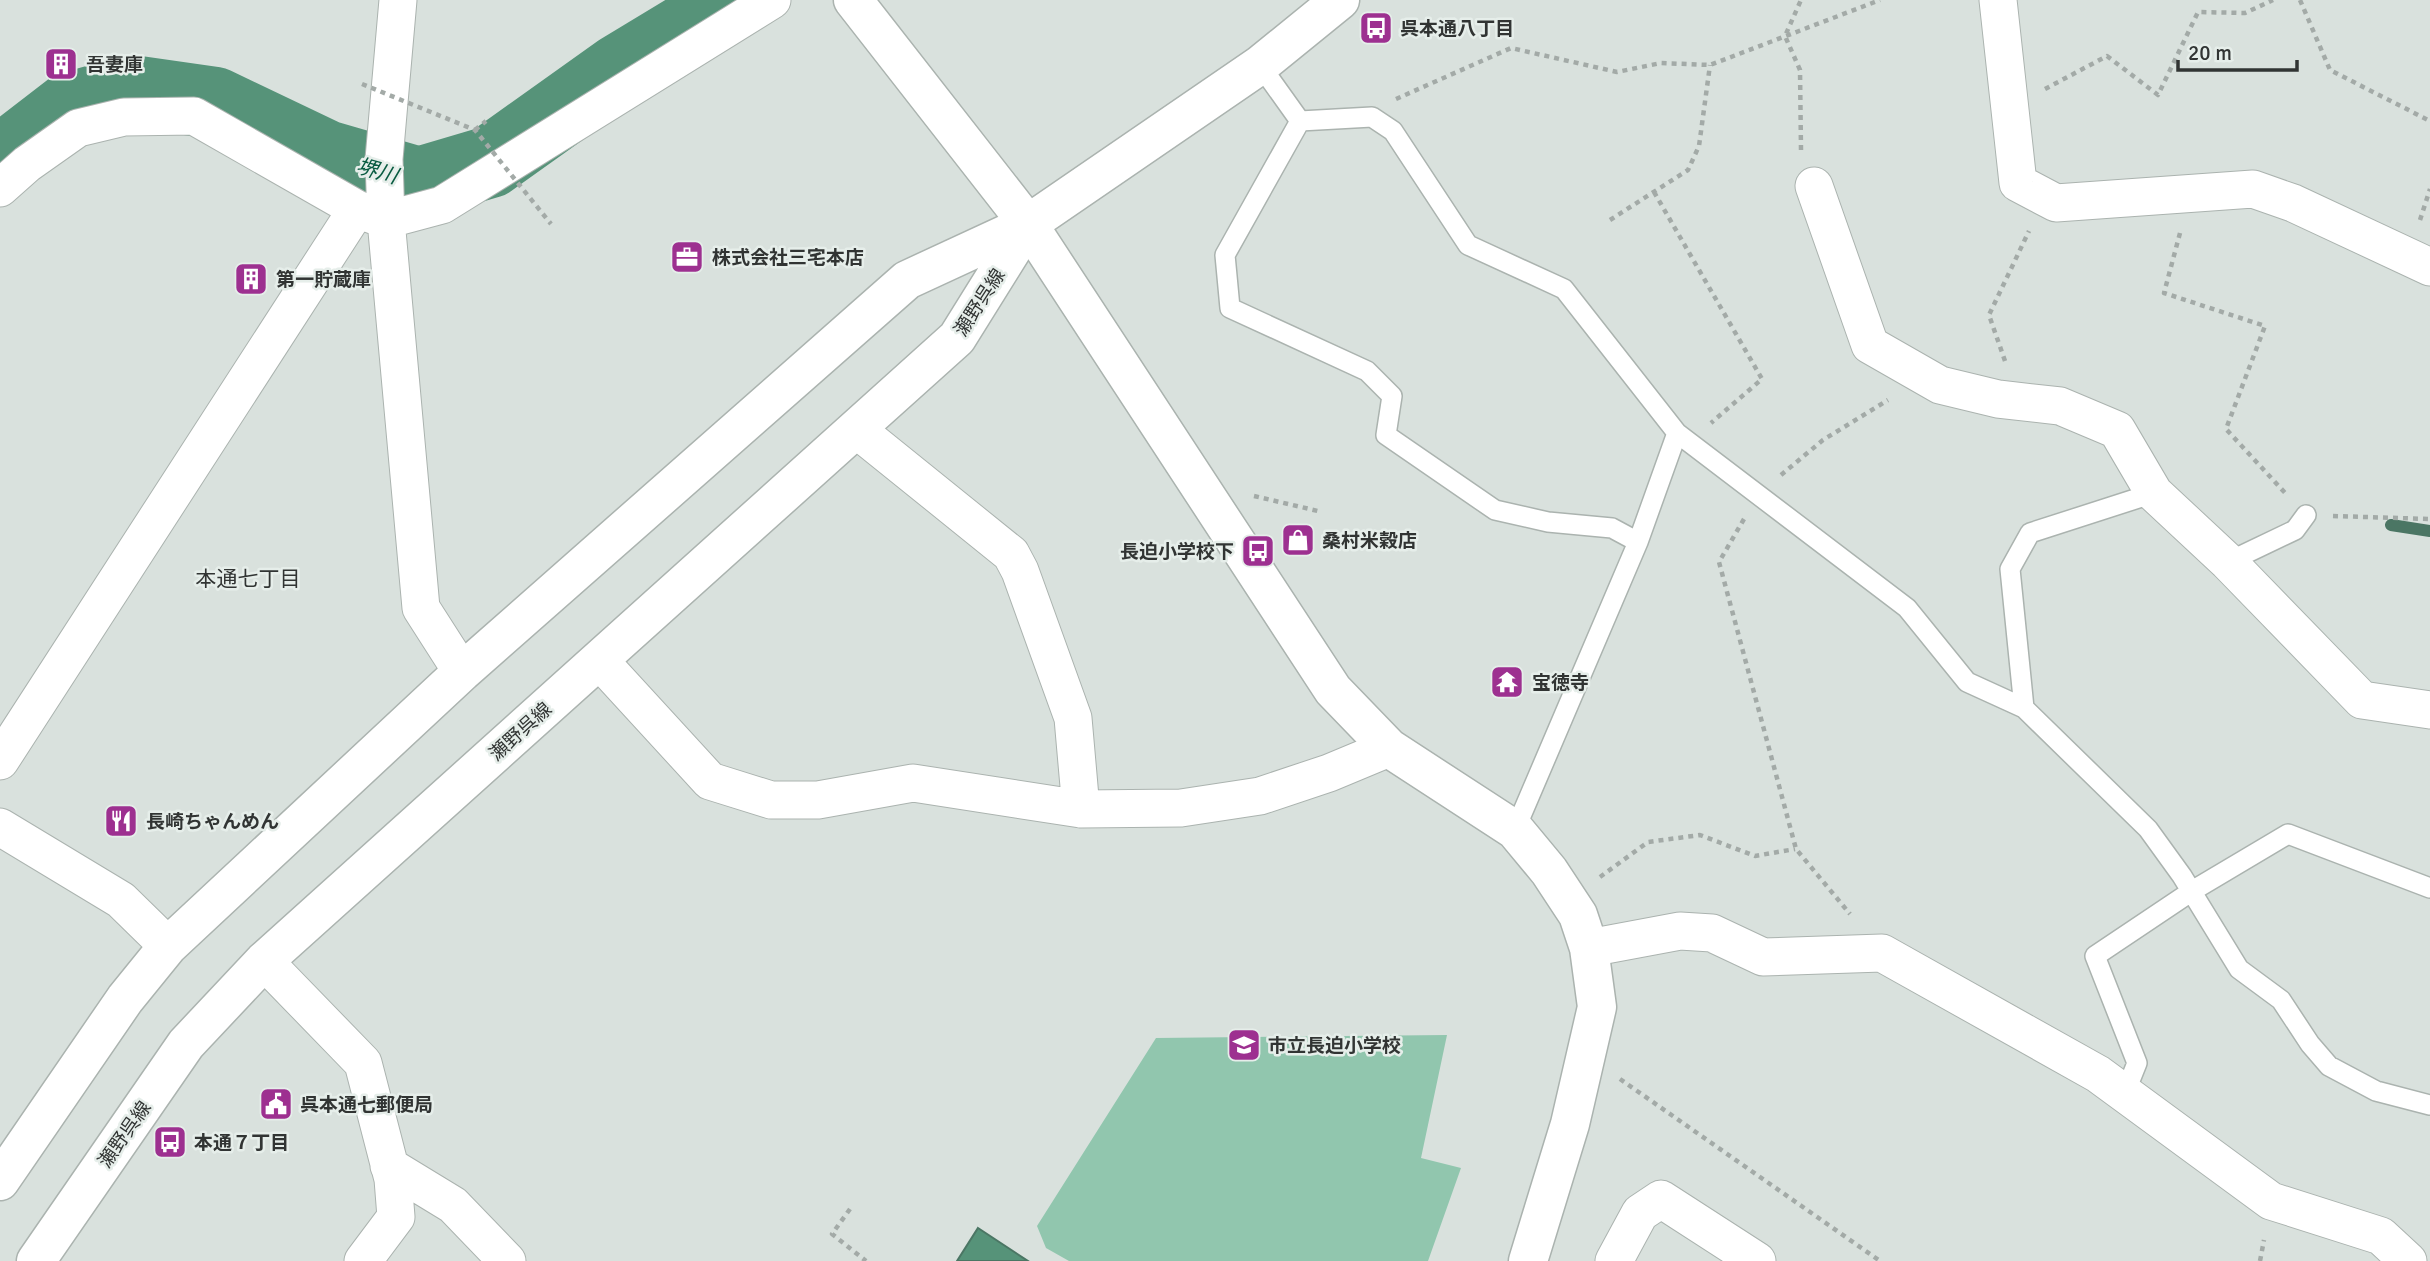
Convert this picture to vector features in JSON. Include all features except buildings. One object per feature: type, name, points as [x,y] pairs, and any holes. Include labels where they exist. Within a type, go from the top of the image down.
[{"type":"main road","points":[[853,0],[1028,224],[1333,690],[1389,748],[1515,830],[1549,871],[1578,915],[1589,948],[1597,1007],[1570,1124],[1528,1261]]},
{"type":"main road","name":"瀬野呉線","points":[[0,1181],[125,999],[168,946],[462,672],[907,280],[1028,224],[1260,65],[1340,0]]},
{"type":"main road","name":"瀬野呉線","points":[[36,1261],[186,1044],[264,961],[957,338],[1028,224]]},
{"type":"street","points":[[398,0],[378,194],[421,608],[462,672]]},
{"type":"street","points":[[0,188],[27,164],[78,128],[124,117],[194,116],[378,194],[442,205],[772,0]]},
{"type":"street","points":[[1998,0],[2018,183],[2056,203],[2253,189],[2293,203],[2430,267]]},
{"type":"street","points":[[1814,186],[1870,345],[1940,385],[1998,399],[2060,406],[2117,429],[2154,493],[2228,562],[2362,700],[2430,710]]},
{"type":"street","points":[[0,761],[378,194]]},
{"type":"street","points":[[856,429],[1011,554],[1020,571],[1073,718],[1081,809]]},
{"type":"street","points":[[599,660],[710,781],[771,800],[818,800],[913,783],[1081,809],[1181,808],[1260,796],[1329,773],[1389,748]]},
{"type":"street","points":[[0,827],[121,901],[168,946]]},
{"type":"street","points":[[1589,948],[1680,931],[1712,933],[1763,957],[1882,953],[2098,1074],[2271,1201],[2381,1236],[2408,1261]]},
{"type":"street","points":[[264,961],[363,1063],[393,1180],[396,1217],[363,1261]]},
{"type":"street","points":[[389,1166],[453,1205],[507,1261]]},
{"type":"street","points":[[1614,1261],[1640,1213],[1661,1199],[1757,1261]]},
{"type":"lane","points":[[1260,65],[1300,121]]},
{"type":"lane","points":[[1300,121],[1371,117],[1393,131],[1468,246],[1564,289],[1683,438],[1907,608],[1967,682],[2024,709],[2148,829],[2192,891],[2238,969],[2281,1000],[2310,1044],[2329,1066],[2376,1091],[2430,1105]]},
{"type":"lane","points":[[1300,121],[1225,255],[1230,308],[1367,371],[1392,396],[1386,435],[1495,510],[1548,522],[1612,528],[1638,542]]},
{"type":"lane","points":[[1515,830],[1683,438]]},
{"type":"lane","points":[[2024,709],[2010,569],[2030,533],[2154,493]]},
{"type":"lane","points":[[2228,562],[2295,530],[2306,515]]},
{"type":"lane","points":[[2125,1093],[2137,1063],[2095,956],[2192,891],[2288,834],[2430,888]]},
{"type":"path","points":[[1801,0],[1785,36],[1800,70],[1801,163],[1814,186]]},
{"type":"path","points":[[1371,117],[1387,104],[1511,48],[1617,72],[1661,63],[1710,65],[1880,0]]},
{"type":"path","points":[[2009,108],[2107,56],[2158,95],[2198,12],[2245,13],[2273,0]]},
{"type":"path","points":[[2301,0],[2330,70],[2430,121]]},
{"type":"path","points":[[1610,220],[1688,170],[1699,146],[1710,65]]},
{"type":"path","points":[[362,85],[475,130],[551,224]]},
{"type":"path","points":[[475,130],[486,121]]},
{"type":"path","points":[[1654,192],[1762,379],[1683,438]]},
{"type":"path","points":[[2190,193],[2164,293],[2265,326],[2226,429],[2306,515],[2430,519]]},
{"type":"path","points":[[1998,399],[2007,367],[1990,315],[2045,198]]},
{"type":"path","points":[[1882,953],[1796,849],[1719,562],[1758,494],[1823,440],[1927,376]]},
{"type":"path","points":[[1250,495],[1318,511]]},
{"type":"path","points":[[1568,900],[1648,842],[1700,835],[1755,856],[1796,849]]},
{"type":"path","points":[[1586,1055],[1880,1261]]},
{"type":"path","points":[[850,1209],[832,1234],[866,1261]]},
{"type":"shaded area","points":[[1447,1035],[1421,1158],[1461,1168],[1428,1261],[1069,1261],[1046,1248],[1037,1226],[1156,1038]]},
{"type":"shaded area","points":[[978,1228],[1028,1261],[957,1261]]},
{"type":"waterway","name":"堺川","points":[[0,162],[70,108],[131,91],[215,103],[326,156],[419,183],[490,162],[619,70],[735,0]]},
{"type":"waterway","points":[[2391,525],[2430,531]]},
{"type":"place","name":"呉本通八丁目","points":[[1376,28]]},
{"type":"place","name":"吾妻庫","points":[[61,64]]},
{"type":"place","name":"株式会社三宅本店","points":[[687,257]]},
{"type":"place","name":"第一貯蔵庫","points":[[251,279]]},
{"type":"place","name":"桑村米穀店","points":[[1298,540]]},
{"type":"place","name":"長迫小学校下","points":[[1258,551]]},
{"type":"place","name":"宝徳寺","points":[[1507,682]]},
{"type":"place","name":"長崎ちゃんめん","points":[[121,821]]},
{"type":"place","name":"市立長迫小学校","points":[[1244,1045]]},
{"type":"place","name":"呉本通七郵便局","points":[[276,1104]]},
{"type":"place","name":"本通７丁目","points":[[170,1142]]},
{"type":"district","name":"本通七丁目","points":[[248,579]]}]
